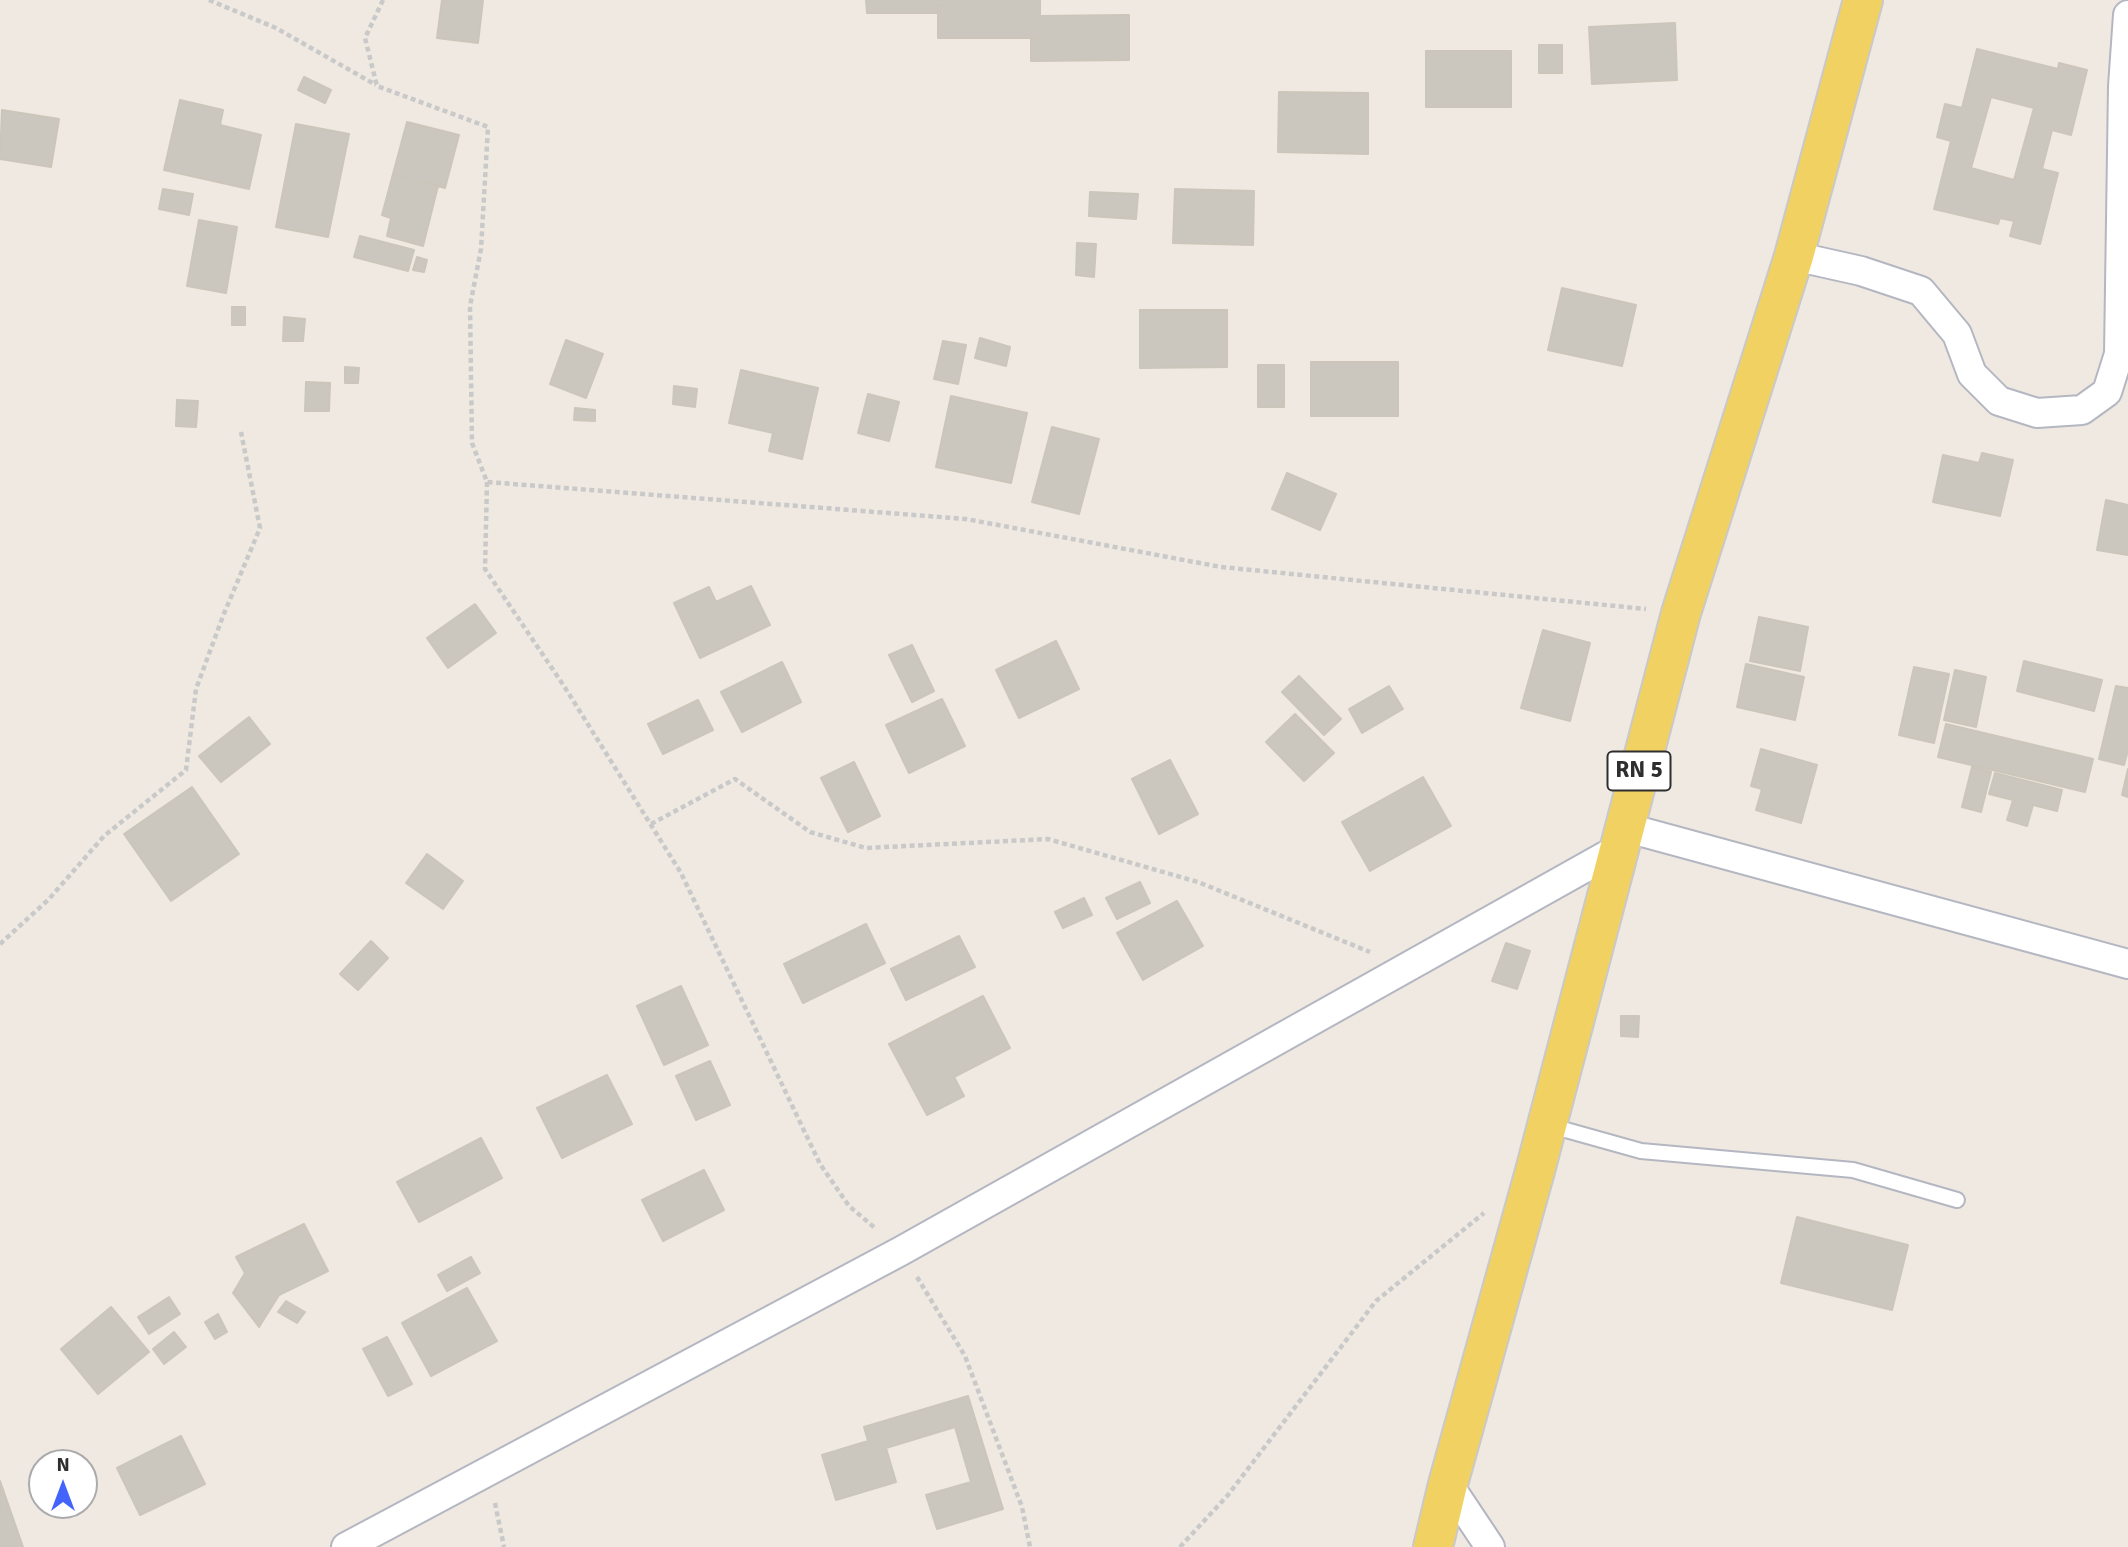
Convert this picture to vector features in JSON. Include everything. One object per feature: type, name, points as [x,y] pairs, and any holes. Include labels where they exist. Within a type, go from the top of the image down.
[{"type":"main road","name":"RN 5","points":[[1433,1547],[1535,1171],[1681,612],[1794,256],[1863,0]]},
{"type":"street","points":[[1794,256],[1861,271],[1921,291],[1957,334],[1972,374],[1999,401],[2037,413],[2081,410],[2106,392],[2119,354],[2123,86],[2128,15]]},
{"type":"street","points":[[346,1547],[901,1251],[1408,967],[1621,838],[2128,964]]},
{"type":"street","points":[[1448,1484],[1490,1547]]},
{"type":"lane","points":[[1547,1124],[1641,1151],[1853,1170],[1957,1200]]},
{"type":"path","points":[[209,0],[276,28],[377,86],[488,127],[481,249],[470,306],[472,443],[487,482],[485,569],[565,686],[681,873],[820,1164],[849,1206],[901,1251],[965,1356],[1022,1507],[1030,1547]]},
{"type":"path","points":[[377,86],[365,38],[383,0]]},
{"type":"path","points":[[0,944],[50,899],[104,836],[186,770],[196,689],[260,528],[241,432]]},
{"type":"path","points":[[487,482],[967,519],[1221,568],[1681,612]]},
{"type":"path","points":[[651,824],[735,779],[810,832],[866,848],[1048,839],[1198,882],[1408,967]]},
{"type":"path","points":[[1180,1547],[1228,1496],[1376,1301],[1535,1171]]},
{"type":"path","points":[[488,1471],[504,1547]]},
{"type":"building","points":[[442,0],[483,0],[478,43],[437,38]]},
{"type":"building","points":[[866,0],[947,0],[947,5],[938,5],[938,13],[867,13]]},
{"type":"building","points":[[947,0],[1040,0],[1040,38],[938,38],[938,5],[947,5]]},
{"type":"building","points":[[1129,15],[1129,60],[1031,61],[1031,38],[1040,38],[1040,16]]},
{"type":"building","points":[[1675,23],[1677,80],[1592,84],[1589,27]]},
{"type":"building","points":[[1539,45],[1562,45],[1562,73],[1539,73]]},
{"type":"building","points":[[1977,49],[2058,69],[2059,63],[2087,70],[2071,135],[2052,130],[2042,169],[2058,173],[2040,244],[2010,236],[2014,221],[2000,218],[1998,224],[1934,209],[1951,141],[1937,137],[1945,104],[1962,108]],"holes":[[[1991,97],[2034,108],[2014,180],[1971,168]]]},
{"type":"building","points":[[1426,51],[1511,51],[1511,107],[1426,107]]},
{"type":"building","points":[[304,77],[331,90],[325,103],[298,90]]},
{"type":"building","points":[[1279,92],[1368,93],[1368,154],[1278,152]]},
{"type":"building","points":[[180,100],[223,110],[220,125],[261,135],[249,189],[164,170]]},
{"type":"building","points":[[2,110],[59,119],[51,167],[0,159]]},
{"type":"building","points":[[407,122],[459,135],[445,188],[393,174]]},
{"type":"building","points":[[296,124],[349,134],[328,237],[276,227]]},
{"type":"building","points":[[393,174],[438,186],[423,246],[387,236],[391,218],[382,215]]},
{"type":"building","points":[[163,189],[193,194],[189,215],[159,209]]},
{"type":"building","points":[[1175,189],[1254,191],[1253,245],[1173,243]]},
{"type":"building","points":[[1090,192],[1138,194],[1136,219],[1089,216]]},
{"type":"building","points":[[199,220],[237,227],[226,293],[187,286]]},
{"type":"building","points":[[360,236],[414,250],[408,271],[354,257]]},
{"type":"building","points":[[1077,243],[1096,244],[1094,277],[1076,275]]},
{"type":"building","points":[[417,257],[427,260],[424,272],[413,270]]},
{"type":"building","points":[[1562,288],[1636,305],[1622,366],[1548,350]]},
{"type":"building","points":[[232,307],[245,307],[245,325],[232,325]]},
{"type":"building","points":[[1140,310],[1227,310],[1227,367],[1140,368]]},
{"type":"building","points":[[284,317],[305,319],[303,341],[283,341]]},
{"type":"building","points":[[980,338],[1010,347],[1006,366],[975,358]]},
{"type":"building","points":[[566,340],[603,354],[586,398],[550,384]]},
{"type":"building","points":[[943,341],[966,345],[958,384],[934,379]]},
{"type":"building","points":[[1311,362],[1398,362],[1398,416],[1311,416]]},
{"type":"building","points":[[1258,365],[1284,365],[1284,407],[1258,407]]},
{"type":"building","points":[[345,367],[359,368],[358,383],[345,383]]},
{"type":"building","points":[[741,370],[818,388],[802,459],[769,451],[773,433],[729,423]]},
{"type":"building","points":[[306,382],[330,383],[329,411],[305,411]]},
{"type":"building","points":[[674,386],[697,389],[695,407],[673,404]]},
{"type":"building","points":[[868,394],[899,402],[889,441],[858,433]]},
{"type":"building","points":[[951,396],[1027,413],[1011,483],[936,467]]},
{"type":"building","points":[[177,400],[198,401],[196,427],[176,426]]},
{"type":"building","points":[[575,408],[595,410],[595,421],[574,420]]},
{"type":"building","points":[[1052,427],[1099,439],[1079,514],[1032,502]]},
{"type":"building","points":[[1982,453],[2013,460],[2000,516],[1933,502],[1943,455],[1979,463]]},
{"type":"building","points":[[1287,473],[1336,494],[1320,530],[1272,509]]},
{"type":"building","points":[[2106,500],[2128,505],[2128,555],[2097,550]]},
{"type":"building","points":[[751,586],[770,625],[700,658],[674,603],[709,587],[716,602]]},
{"type":"building","points":[[475,604],[496,633],[448,668],[427,638]]},
{"type":"building","points":[[1759,617],[1808,627],[1800,671],[1750,661]]},
{"type":"building","points":[[1543,630],[1590,643],[1570,721],[1521,708]]},
{"type":"building","points":[[1056,641],[1079,689],[1019,718],[996,670]]},
{"type":"building","points":[[912,645],[934,691],[912,702],[889,655]]},
{"type":"building","points":[[2024,661],[2102,680],[2094,711],[2017,691]]},
{"type":"building","points":[[782,662],[801,702],[742,732],[721,692]]},
{"type":"building","points":[[1746,664],[1804,677],[1795,720],[1737,707]]},
{"type":"building","points":[[1914,667],[1949,674],[1934,743],[1899,735]]},
{"type":"building","points":[[1955,670],[1986,677],[1976,727],[1944,720]]},
{"type":"building","points":[[1299,676],[1341,719],[1324,735],[1282,692]]},
{"type":"building","points":[[1389,686],[1403,709],[1362,733],[1349,709]]},
{"type":"building","points":[[2116,686],[2128,688],[2128,750],[2124,765],[2099,759]]},
{"type":"building","points":[[942,699],[965,746],[909,773],[886,725]]},
{"type":"building","points":[[698,700],[713,730],[663,754],[648,724]]},
{"type":"building","points":[[1295,714],[1334,753],[1304,781],[1266,742]]},
{"type":"building","points":[[249,717],[270,744],[221,782],[199,756]]},
{"type":"building","points":[[1946,724],[2093,759],[2085,792],[1938,757]]},
{"type":"building","points":[[1761,749],[1817,765],[1801,823],[1756,810],[1762,789],[1751,786]]},
{"type":"building","points":[[1170,760],[1198,814],[1159,834],[1132,779]]},
{"type":"building","points":[[854,762],[880,816],[848,832],[821,778]]},
{"type":"building","points":[[1972,767],[1991,772],[1981,812],[1962,807]]},
{"type":"building","points":[[2128,769],[2128,797],[2122,795]]},
{"type":"building","points":[[1995,773],[2062,790],[2057,811],[2033,805],[2027,826],[2007,820],[2013,800],[1989,794]]},
{"type":"building","points":[[1423,777],[1451,826],[1370,871],[1342,822]]},
{"type":"building","points":[[192,787],[239,854],[171,901],[124,834]]},
{"type":"building","points":[[427,854],[463,881],[443,909],[406,883]]},
{"type":"building","points":[[1140,882],[1150,903],[1117,919],[1106,898]]},
{"type":"building","points":[[1084,898],[1092,915],[1063,928],[1055,912]]},
{"type":"building","points":[[1177,901],[1203,946],[1143,980],[1117,933]]},
{"type":"building","points":[[866,924],[885,963],[803,1003],[784,964]]},
{"type":"building","points":[[959,936],[975,967],[906,1000],[891,969]]},
{"type":"building","points":[[371,941],[388,958],[358,990],[340,974]]},
{"type":"building","points":[[1506,943],[1530,951],[1517,989],[1492,981]]},
{"type":"building","points":[[681,986],[708,1045],[664,1065],[637,1006]]},
{"type":"building","points":[[983,996],[1010,1048],[954,1077],[964,1096],[927,1115],[889,1044]]},
{"type":"building","points":[[1621,1016],[1639,1016],[1638,1037],[1621,1036]]},
{"type":"building","points":[[710,1061],[730,1105],[696,1120],[676,1076]]},
{"type":"building","points":[[607,1075],[632,1124],[562,1158],[537,1108]]},
{"type":"building","points":[[481,1138],[502,1178],[419,1222],[397,1182]]},
{"type":"building","points":[[704,1170],[724,1210],[663,1241],[642,1200]]},
{"type":"building","points":[[1797,1217],[1908,1245],[1892,1310],[1781,1283]]},
{"type":"building","points":[[304,1224],[328,1271],[279,1295],[259,1327],[233,1293],[245,1273],[236,1257]]},
{"type":"building","points":[[471,1257],[480,1273],[447,1291],[438,1275]]},
{"type":"building","points":[[467,1288],[497,1341],[431,1376],[402,1323]]},
{"type":"building","points":[[169,1297],[180,1314],[149,1334],[138,1317]]},
{"type":"building","points":[[286,1301],[305,1312],[297,1323],[278,1312]]},
{"type":"building","points":[[111,1307],[149,1352],[98,1394],[61,1349]]},
{"type":"building","points":[[218,1314],[227,1332],[215,1339],[205,1322]]},
{"type":"building","points":[[174,1332],[186,1347],[164,1364],[153,1349]]},
{"type":"building","points":[[387,1337],[412,1384],[388,1396],[363,1349]]},
{"type":"building","points":[[968,1396],[1003,1509],[937,1529],[926,1495],[971,1482],[955,1427],[886,1448],[896,1482],[836,1500],[822,1455],[868,1441],[864,1427]]},
{"type":"building","points":[[181,1436],[205,1484],[140,1515],[117,1468]]},
{"type":"building","points":[[0,1481],[23,1547],[0,1547]]}]
